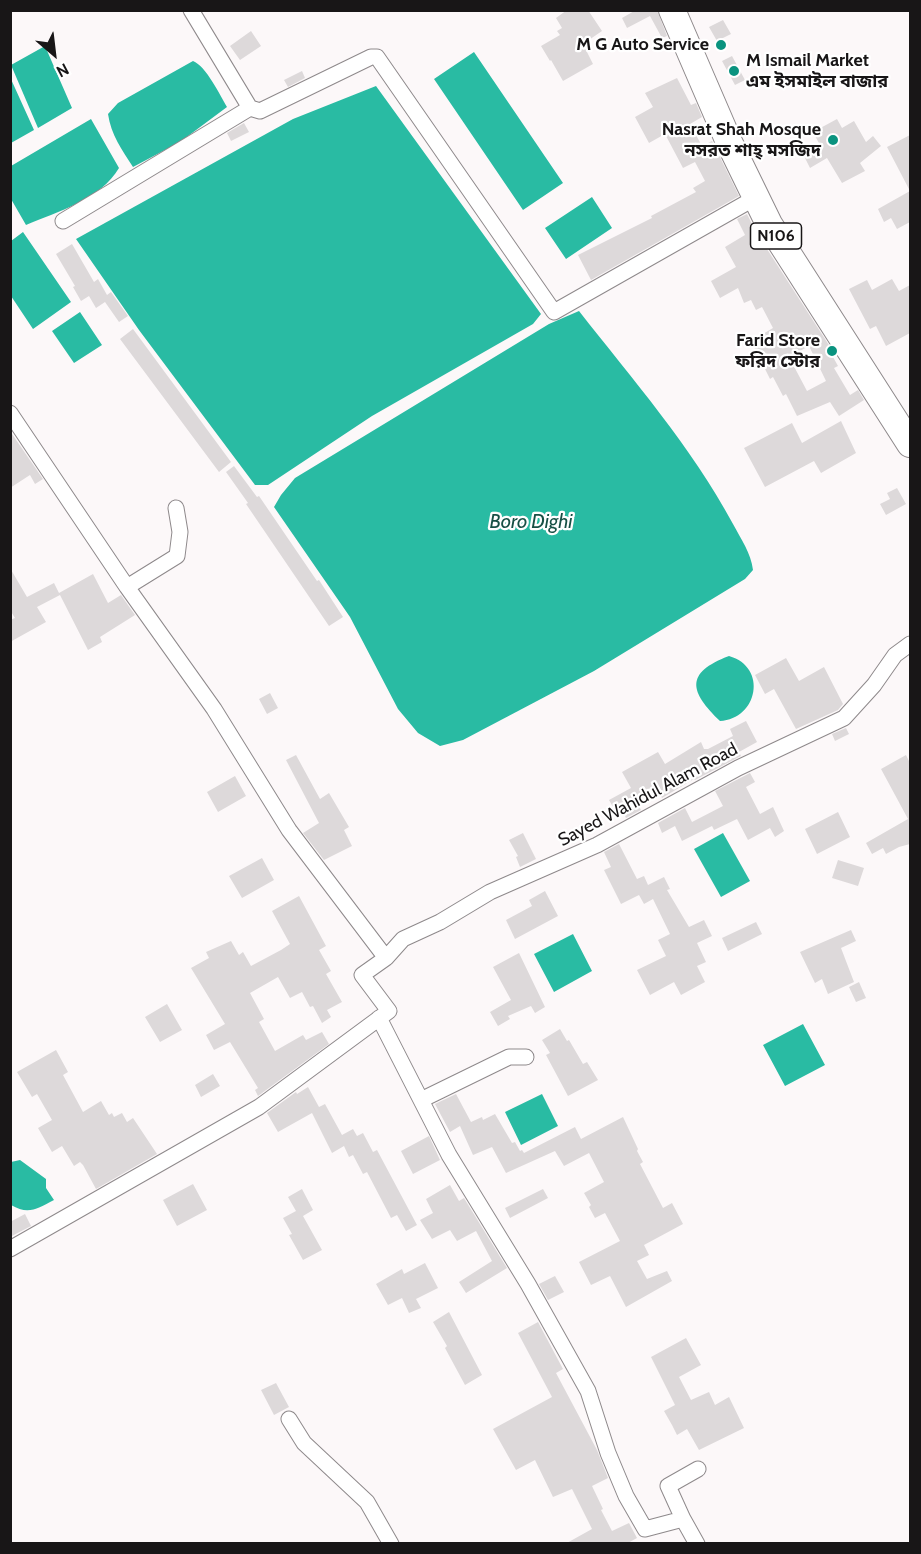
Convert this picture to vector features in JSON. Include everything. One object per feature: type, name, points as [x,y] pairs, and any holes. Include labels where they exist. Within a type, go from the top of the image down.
[{"type":"highway","name":"N106","points":[[672,10],[755,198],[804,280],[910,444]]},
{"type":"highway","name":"N106","points":[[688,10],[707,59],[768,194],[910,414]]},
{"type":"street","points":[[191,10],[250,108],[260,111],[371,57],[378,57],[554,312],[755,198]]},
{"type":"street","points":[[63,221],[250,108]]},
{"type":"street","points":[[10,413],[127,587],[214,709],[289,830],[386,958]]},
{"type":"street","points":[[127,587],[177,556],[180,532],[176,508]]},
{"type":"street","name":"Sayed Wahidul Alam Road","points":[[379,1018],[389,1011],[362,975],[386,958],[403,939],[440,922],[490,892],[597,845],[707,784],[844,718],[874,685],[895,655],[910,644]]},
{"type":"street","points":[[10,1249],[259,1107],[379,1018],[449,1155],[528,1284],[588,1391],[621,1485],[645,1528],[683,1519]]},
{"type":"street","points":[[421,1100],[509,1057],[526,1057]]},
{"type":"street","points":[[289,1419],[304,1443],[367,1502],[391,1544]]},
{"type":"street","points":[[697,1544],[668,1486],[698,1469]]},
{"type":"water","points":[[45,46],[72,108],[38,128],[11,65]]},
{"type":"water","points":[[474,52],[563,183],[523,210],[434,79]]},
{"type":"water","points":[[193,61],[208,75],[227,107],[180,142],[133,167],[114,136],[108,114],[118,103]]},
{"type":"water","points":[[10,77],[34,130],[11,143],[10,143]]},
{"type":"water","points":[[376,86],[541,314],[533,324],[372,416],[268,485],[255,485],[139,330],[76,239],[293,119]]},
{"type":"water","points":[[91,119],[119,168],[111,179],[90,196],[26,225],[11,199],[11,166]]},
{"type":"water","points":[[592,197],[612,228],[566,259],[545,228]]},
{"type":"water","points":[[23,232],[71,302],[33,329],[11,296],[11,241]]},
{"type":"water","name":"Boro Dighi","points":[[579,311],[660,414],[699,468],[717,495],[742,541],[753,570],[745,579],[594,671],[463,740],[440,746],[418,733],[398,709],[350,617],[274,507],[295,478],[549,324]]},
{"type":"water","points":[[80,312],[102,345],[74,363],[52,331]]},
{"type":"water","points":[[729,656],[741,662],[749,671],[753,681],[753,692],[743,712],[733,718],[720,721],[702,701],[696,684],[698,676],[704,669]]},
{"type":"water","points":[[723,833],[750,881],[721,897],[694,849]]},
{"type":"water","points":[[573,934],[592,971],[554,992],[534,954]]},
{"type":"water","points":[[803,1024],[825,1065],[785,1086],[763,1045]]},
{"type":"water","points":[[542,1094],[558,1126],[521,1145],[505,1112]]},
{"type":"water","points":[[20,1160],[46,1179],[46,1188],[54,1200],[32,1210],[22,1210],[11,1205],[11,1162]]},
{"type":"building","points":[[567,10],[588,10],[602,31],[583,44],[593,64],[563,81],[541,46],[560,35],[557,31],[562,28],[556,18]]},
{"type":"building","points":[[636,10],[657,10],[667,36],[662,38],[650,16],[627,28],[622,18]]},
{"type":"building","points":[[723,20],[731,34],[717,41],[709,27]]},
{"type":"building","points":[[251,31],[261,46],[240,60],[230,46]]},
{"type":"building","name":"M Ismail Market এম ইসমাইল বাজার","points":[[732,56],[745,80],[735,85],[722,61]]},
{"type":"building","points":[[302,71],[305,78],[288,87],[284,80]]},
{"type":"building","points":[[677,78],[691,105],[696,103],[702,117],[690,124],[702,146],[712,141],[739,196],[591,280],[578,255],[652,218],[651,216],[696,192],[693,188],[705,181],[695,162],[683,168],[665,134],[649,143],[635,117],[653,107],[645,93]]},
{"type":"building","points":[[837,119],[842,128],[854,121],[866,142],[873,136],[881,146],[860,163],[865,171],[842,183],[827,158],[810,168],[804,156],[821,147],[813,132]]},
{"type":"building","points":[[244,123],[249,132],[231,141],[227,133]]},
{"type":"building","points":[[910,135],[910,191],[887,147]]},
{"type":"building","points":[[910,191],[910,222],[897,229],[891,218],[884,222],[878,209]]},
{"type":"building","points":[[747,214],[756,232],[836,356],[833,357],[838,366],[834,368],[850,395],[858,390],[864,400],[839,416],[830,402],[797,416],[786,394],[783,396],[773,377],[770,379],[751,341],[773,328],[762,307],[756,310],[751,300],[744,303],[738,288],[720,298],[711,281],[736,267],[725,247],[745,235],[737,219]],"holes":[[[809,346],[826,381],[807,391],[789,357]]]},
{"type":"building","points":[[72,244],[94,282],[98,279],[107,295],[111,292],[128,316],[119,322],[105,302],[96,308],[89,296],[81,301],[56,254]]},
{"type":"building","points":[[892,279],[899,291],[910,285],[910,333],[886,346],[876,326],[870,329],[849,289],[867,280],[872,290]]},
{"type":"building","points":[[133,329],[231,462],[219,472],[120,339]]},
{"type":"building","points":[[841,421],[856,453],[821,473],[814,461],[765,487],[744,448],[792,423],[802,443]]},
{"type":"building","points":[[10,431],[43,479],[35,484],[30,475],[10,488]]},
{"type":"building","points":[[234,466],[257,497],[259,496],[343,617],[329,626],[226,472]]},
{"type":"building","points":[[897,488],[906,504],[886,515],[880,504],[890,499],[887,493]]},
{"type":"building","points":[[10,568],[27,597],[54,583],[59,593],[93,574],[108,603],[121,595],[135,615],[100,637],[102,642],[88,650],[60,595],[37,607],[46,622],[10,642],[10,620],[15,618],[10,610]]},
{"type":"building","points":[[786,658],[799,681],[824,667],[843,704],[838,710],[796,729],[774,689],[765,694],[755,675]]},
{"type":"building","points":[[270,693],[278,708],[267,714],[259,699]]},
{"type":"building","points":[[746,721],[757,742],[739,752],[741,756],[662,798],[657,789],[636,801],[641,810],[626,818],[622,810],[617,814],[609,800],[631,788],[622,772],[658,752],[665,764],[701,742],[704,749],[708,749],[733,736],[730,729]]},
{"type":"building","points":[[846,728],[849,734],[835,741],[832,734]]},
{"type":"building","points":[[296,755],[320,799],[329,793],[349,827],[344,830],[352,846],[324,860],[303,833],[319,823],[286,760]]},
{"type":"building","points":[[906,755],[910,763],[910,844],[886,854],[883,848],[872,854],[866,843],[908,819],[881,769]]},
{"type":"building","points":[[750,773],[755,782],[746,787],[760,814],[773,807],[784,831],[775,837],[770,828],[748,840],[737,819],[714,830],[712,826],[682,841],[675,826],[662,833],[658,823],[685,808],[692,822],[723,806],[715,791]]},
{"type":"building","points":[[235,776],[246,796],[218,812],[207,792]]},
{"type":"building","points":[[838,812],[850,837],[817,854],[805,829]]},
{"type":"building","points":[[523,833],[536,859],[520,867],[516,857],[518,856],[509,840]]},
{"type":"building","points":[[619,844],[637,879],[644,876],[648,885],[664,877],[670,889],[667,890],[689,927],[704,920],[712,936],[697,943],[706,962],[697,966],[705,982],[681,995],[674,982],[650,995],[637,970],[666,956],[658,940],[670,934],[653,899],[644,904],[639,895],[621,904],[604,870],[611,867],[604,852]]},
{"type":"building","points":[[262,858],[274,880],[242,898],[229,876]]},
{"type":"building","points":[[838,860],[864,868],[858,886],[832,878]]},
{"type":"building","points":[[545,891],[558,916],[515,939],[506,920],[532,906],[529,900]]},
{"type":"building","points":[[299,896],[326,946],[319,950],[331,971],[326,974],[342,1002],[327,1010],[331,1017],[322,1023],[302,992],[290,998],[278,977],[250,993],[264,1019],[259,1022],[275,1051],[303,1035],[306,1040],[322,1032],[329,1044],[258,1096],[255,1090],[258,1088],[230,1042],[214,1050],[206,1035],[225,1024],[191,968],[209,958],[206,952],[231,941],[239,955],[243,952],[251,966],[290,944],[272,911]]},
{"type":"building","points":[[756,922],[762,934],[728,951],[722,938]]},
{"type":"building","points":[[851,930],[856,941],[841,948],[854,982],[828,994],[822,979],[815,983],[800,952]]},
{"type":"building","points":[[519,953],[545,1007],[535,1013],[531,1006],[508,1016],[510,1019],[498,1026],[490,1012],[511,1000],[493,967]]},
{"type":"building","points":[[859,982],[866,998],[856,1002],[849,987]]},
{"type":"building","points":[[167,1004],[182,1030],[160,1042],[145,1017]]},
{"type":"building","points":[[560,1029],[583,1064],[587,1062],[598,1080],[568,1096],[546,1055],[550,1053],[542,1040]]},
{"type":"building","points":[[56,1050],[68,1072],[63,1075],[83,1112],[101,1101],[109,1115],[112,1113],[114,1117],[122,1113],[127,1122],[133,1118],[157,1154],[96,1189],[83,1165],[80,1162],[74,1166],[62,1146],[52,1152],[38,1128],[52,1120],[37,1094],[32,1097],[17,1072]]},
{"type":"building","points":[[213,1074],[220,1086],[201,1097],[195,1085]]},
{"type":"building","points":[[308,1087],[319,1107],[325,1104],[342,1135],[353,1129],[357,1136],[363,1133],[373,1152],[377,1150],[417,1225],[406,1231],[397,1215],[391,1218],[367,1172],[363,1174],[353,1155],[349,1157],[344,1146],[332,1153],[312,1113],[278,1132],[267,1113],[296,1092],[297,1094]]},
{"type":"building","points":[[456,1094],[471,1122],[482,1117],[483,1120],[495,1114],[512,1143],[515,1142],[520,1151],[524,1153],[575,1127],[581,1139],[623,1117],[643,1162],[640,1164],[663,1208],[672,1203],[683,1224],[644,1245],[649,1255],[637,1261],[647,1279],[667,1271],[672,1281],[626,1307],[610,1276],[591,1285],[579,1262],[620,1241],[605,1213],[595,1218],[584,1193],[604,1182],[589,1153],[564,1166],[555,1151],[506,1173],[492,1147],[473,1155],[460,1126],[450,1132],[435,1104]]},
{"type":"building","points":[[429,1136],[440,1160],[413,1174],[401,1151]]},
{"type":"building","points":[[193,1184],[207,1210],[177,1226],[163,1200]]},
{"type":"building","points":[[450,1185],[459,1201],[464,1198],[507,1268],[466,1293],[459,1282],[492,1261],[476,1231],[457,1241],[450,1230],[432,1239],[420,1220],[433,1213],[426,1199]]},
{"type":"building","points":[[302,1189],[313,1210],[303,1216],[322,1250],[303,1260],[289,1235],[292,1234],[283,1218],[296,1211],[288,1197]]},
{"type":"building","points":[[543,1189],[548,1198],[510,1218],[505,1208]]},
{"type":"building","points":[[25,1214],[31,1226],[10,1237],[10,1222]]},
{"type":"building","points":[[425,1263],[438,1288],[416,1299],[421,1308],[409,1313],[402,1298],[388,1305],[376,1284],[402,1269],[404,1274]]},
{"type":"building","points":[[555,1276],[564,1292],[548,1300],[539,1284]]},
{"type":"building","points":[[449,1312],[482,1375],[465,1385],[433,1322]]},
{"type":"building","points":[[538,1322],[563,1369],[556,1373],[597,1450],[608,1478],[592,1486],[603,1509],[601,1510],[612,1531],[629,1523],[637,1538],[626,1544],[565,1544],[592,1529],[572,1489],[553,1497],[535,1460],[516,1470],[493,1429],[552,1397],[518,1333]]},
{"type":"building","points":[[686,1338],[701,1365],[679,1377],[691,1400],[709,1392],[715,1405],[729,1397],[744,1428],[699,1450],[687,1429],[677,1435],[664,1411],[675,1405],[651,1357]]},
{"type":"building","points":[[276,1383],[289,1407],[274,1415],[261,1390]]},
{"type":"place","name":"M G Auto Service","points":[[721,45]]},
{"type":"place","name":"M Ismail Market এম ইসমাইল বাজার","points":[[734,71]]},
{"type":"place","name":"Nasrat Shah Mosque নসরত শাহ্‌ মসজিদ","points":[[833,140]]},
{"type":"place","name":"Farid Store ফরিদ স্টোর","points":[[832,351]]}]
